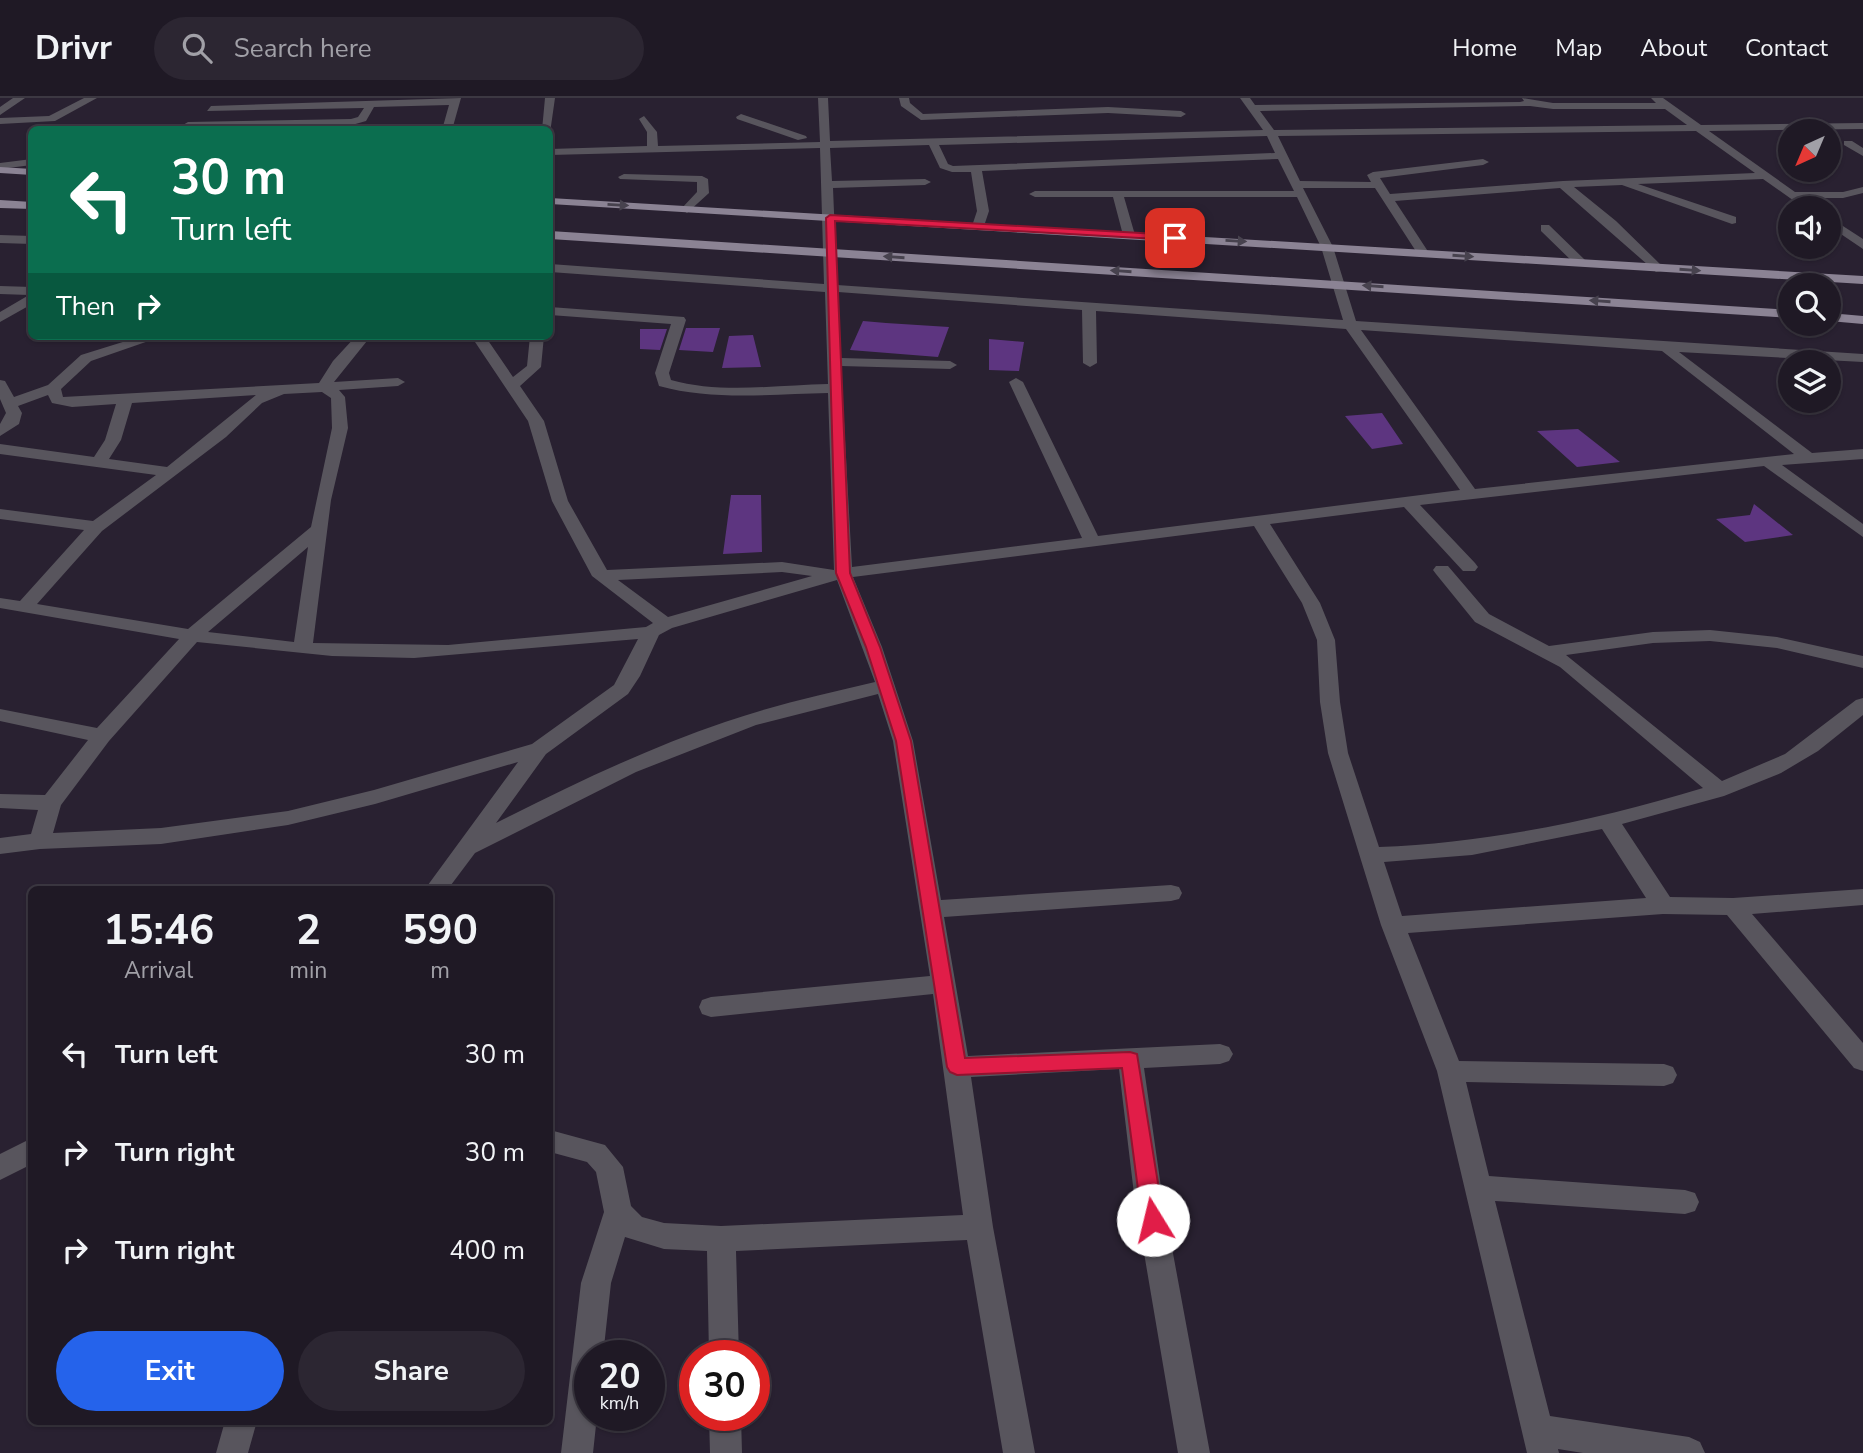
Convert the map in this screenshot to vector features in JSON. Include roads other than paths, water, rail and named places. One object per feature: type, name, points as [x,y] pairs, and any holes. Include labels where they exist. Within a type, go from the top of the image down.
[{"type":"main road","points":[[0,168],[28,172]]},
{"type":"main road","points":[[553,201],[1863,280]]},
{"type":"main road","points":[[0,204],[28,206]]},
{"type":"main road","points":[[553,235],[1778,313]]},
{"type":"main road","points":[[1841,318],[1863,320]]},
{"type":"street","points":[[0,112],[20,98]]},
{"type":"street","points":[[0,121],[51,120],[92,98]]},
{"type":"street","points":[[187,126],[225,98]]},
{"type":"street","points":[[547,126],[550,98]]},
{"type":"street","points":[[823,98],[819,142],[828,185],[836,388],[835,575],[886,686],[903,741],[957,1067],[979,1227],[1019,1453]]},
{"type":"street","points":[[904,98],[906,105],[921,117],[1108,110],[1121,113],[1181,114]]},
{"type":"street","points":[[1170,98],[1181,114],[1188,135]]},
{"type":"street","points":[[1311,98],[1318,108]]},
{"type":"street","points":[[1656,98],[1793,195],[1843,195],[1863,190]]},
{"type":"street","points":[[211,110],[456,100],[448,126]]},
{"type":"street","points":[[1248,103],[1318,108],[1529,100],[1553,106],[1667,106]]},
{"type":"street","points":[[1248,103],[1271,133],[1327,247],[1351,326],[1471,494]]},
{"type":"street","points":[[295,126],[357,122],[371,104]]},
{"type":"street","points":[[741,117],[819,142]]},
{"type":"street","points":[[644,119],[652,132],[653,149]]},
{"type":"street","points":[[553,152],[819,142],[1271,133],[1863,126]]},
{"type":"street","points":[[932,141],[947,168],[1282,156]]},
{"type":"street","points":[[1848,143],[1863,153]]},
{"type":"street","points":[[1423,253],[1372,178],[1380,173],[1483,162]]},
{"type":"street","points":[[0,168],[28,163]]},
{"type":"street","points":[[1098,163],[1103,178]]},
{"type":"street","points":[[976,168],[983,211],[978,226]]},
{"type":"street","points":[[1387,198],[1563,184],[1626,184],[1666,179],[1766,176]]},
{"type":"street","points":[[624,177],[702,179],[703,193],[687,209]]},
{"type":"street","points":[[828,185],[925,182]]},
{"type":"street","points":[[1563,184],[1612,224],[1656,268]]},
{"type":"street","points":[[1626,184],[1732,220]]},
{"type":"street","points":[[1035,194],[1118,195],[1377,185]]},
{"type":"street","points":[[1118,195],[1129,235]]},
{"type":"street","points":[[1545,228],[1581,263]]},
{"type":"street","points":[[1841,229],[1863,245]]},
{"type":"street","points":[[0,239],[28,240]]},
{"type":"street","points":[[553,268],[1351,326],[1863,358]]},
{"type":"street","points":[[0,290],[28,291]]},
{"type":"street","points":[[0,318],[28,300]]},
{"type":"street","points":[[1089,306],[1090,363]]},
{"type":"street","points":[[553,311],[679,320],[662,373],[664,383],[671,386],[697,389],[836,388]]},
{"type":"street","points":[[9,404],[53,388],[86,358],[143,340]]},
{"type":"street","points":[[324,386],[338,364],[360,340]]},
{"type":"street","points":[[481,340],[536,421],[560,501],[601,576],[658,628]]},
{"type":"street","points":[[512,385],[534,367],[537,340]]},
{"type":"street","points":[[1666,347],[1684,364],[1809,458]]},
{"type":"street","points":[[835,362],[950,365]]},
{"type":"street","points":[[53,388],[54,397],[63,402],[398,382]]},
{"type":"street","points":[[1016,382],[1092,540]]},
{"type":"street","points":[[0,384],[14,419],[0,431]]},
{"type":"street","points":[[303,647],[319,529],[340,428],[338,397],[324,386]]},
{"type":"street","points":[[24,607],[96,527],[221,434],[257,400],[281,390]]},
{"type":"street","points":[[99,462],[113,440],[125,400]]},
{"type":"street","points":[[0,449],[170,472]]},
{"type":"street","points":[[0,603],[194,634],[303,647],[379,652],[479,650],[658,628],[835,575],[1092,540],[1471,494],[1767,461],[1863,454]]},
{"type":"street","points":[[1767,461],[1863,531]]},
{"type":"street","points":[[1409,502],[1469,567]]},
{"type":"street","points":[[0,514],[96,527]]},
{"type":"street","points":[[1259,520],[1311,603],[1326,640],[1330,702],[1338,753],[1393,925],[1450,1070],[1540,1441],[1689,1453]]},
{"type":"street","points":[[40,841],[51,803],[102,736],[194,634],[319,529]]},
{"type":"street","points":[[601,576],[782,567],[835,575]]},
{"type":"street","points":[[1442,570],[1493,626],[1550,651],[1719,790]]},
{"type":"street","points":[[438,886],[539,749],[559,731],[610,699],[626,684],[658,628]]},
{"type":"street","points":[[1550,651],[1688,635],[1720,636],[1780,643],[1863,662]]},
{"type":"street","points":[[467,847],[592,783],[716,732],[775,713],[886,686]]},
{"type":"street","points":[[1371,855],[1420,855],[1474,848],[1608,821],[1719,790],[1791,759],[1863,704]]},
{"type":"street","points":[[0,715],[102,736]]},
{"type":"street","points":[[0,846],[40,841],[161,836],[288,818],[375,797],[539,749]]},
{"type":"street","points":[[0,801],[51,803]]},
{"type":"street","points":[[1608,821],[1663,905]]},
{"type":"street","points":[[931,909],[1171,893]]},
{"type":"street","points":[[1393,925],[1663,905],[1733,907],[1863,897]]},
{"type":"street","points":[[1733,907],[1863,1060]]},
{"type":"street","points":[[711,1006],[943,984]]},
{"type":"street","points":[[957,1067],[1220,1054]]},
{"type":"street","points":[[1130,1059],[1148,1194],[1194,1453]]},
{"type":"street","points":[[1450,1070],[1664,1075]]},
{"type":"street","points":[[553,1142],[595,1153],[609,1167],[618,1212],[596,1283],[577,1453]]},
{"type":"street","points":[[0,1168],[28,1152]]},
{"type":"street","points":[[1478,1187],[1685,1202]]},
{"type":"street","points":[[618,1212],[633,1227],[664,1236],[721,1239],[979,1227]]},
{"type":"street","points":[[721,1239],[724,1340]]},
{"type":"street","points":[[232,1453],[240,1425]]},
{"type":"street","points":[[725,1431],[726,1453]]}]
